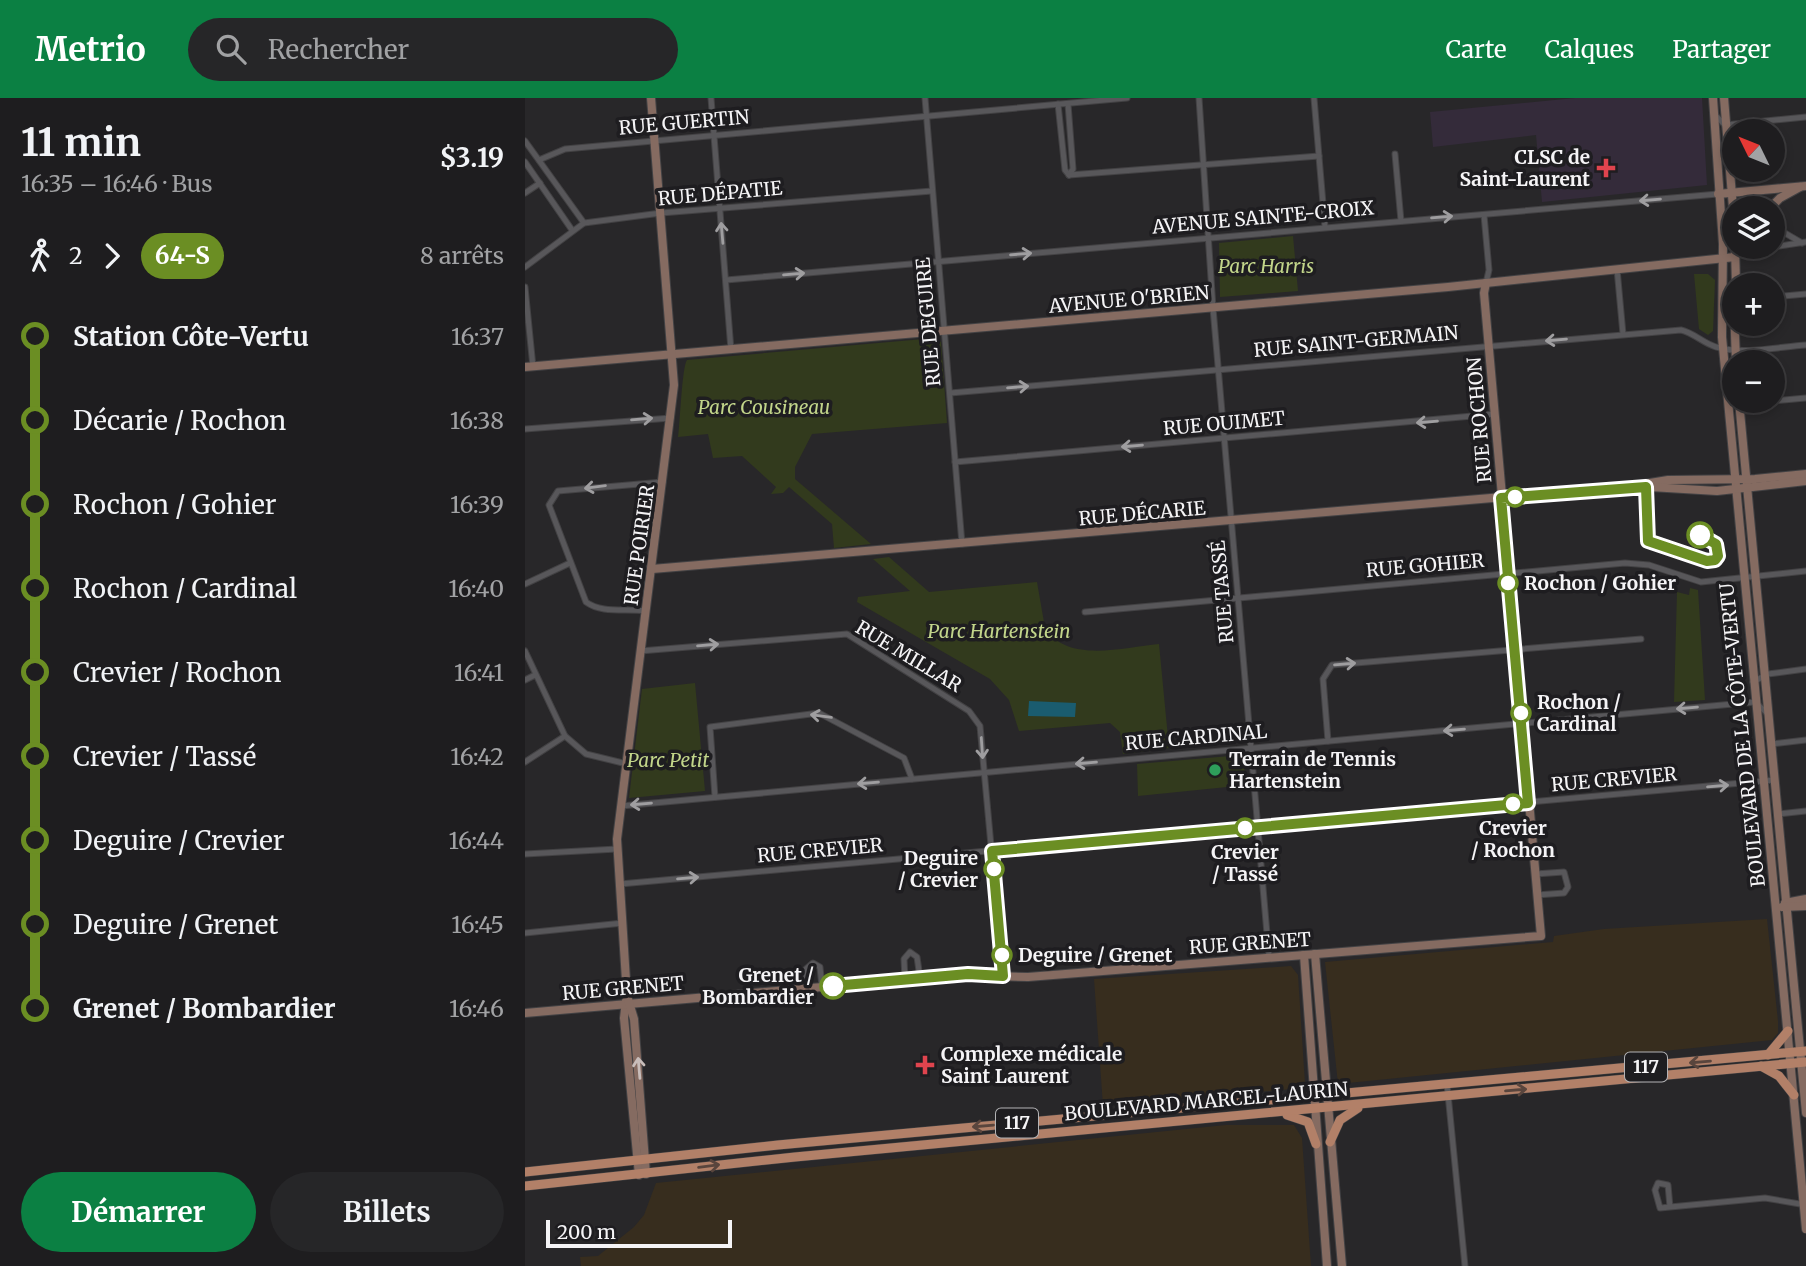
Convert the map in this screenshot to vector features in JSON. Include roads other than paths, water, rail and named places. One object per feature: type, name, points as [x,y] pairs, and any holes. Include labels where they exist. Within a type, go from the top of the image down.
[{"type":"main road","points":[[1768,1055],[1788,1031]]},
{"type":"main road","name":"BOULEVARD MARCEL-LAURIN","points":[[525,1186],[772,1159],[1761,1066],[1804,1052]]},
{"type":"main road","name":"BOULEVARD MARCEL-LAURIN","points":[[525,1172],[778,1145],[1768,1055],[1804,1062]]},
{"type":"main road","points":[[1761,1066],[1779,1076],[1794,1095]]},
{"type":"main road","points":[[1330,1142],[1336,1124],[1345,1114],[1376,1103]]},
{"type":"main road","points":[[1267,1113],[1305,1119],[1316,1144]]},
{"type":"main road","points":[[1100,1115],[1101,1128]]},
{"type":"street","name":"RUE POIRIER","points":[[642,1175],[624,1018],[627,1001],[624,923],[617,849],[671,418],[673,354],[651,98]]},
{"type":"street","points":[[711,98],[731,350]]},
{"type":"street","name":"RUE DEGUIRE","points":[[925,98],[962,544]]},
{"type":"street","name":"RUE GUERTIN","points":[[539,160],[565,149],[1127,98]]},
{"type":"street","name":"RUE TASSÉ","points":[[1199,98],[1213,308],[1269,957]]},
{"type":"street","points":[[1314,98],[1325,227]]},
{"type":"street","name":"BOULEVARD DE LA CÔTE-VERTU","points":[[1713,98],[1722,245]]},
{"type":"street","points":[[1724,98],[1726,119]]},
{"type":"street","points":[[1058,104],[1065,170],[1073,178],[1318,156]]},
{"type":"street","points":[[1067,104],[1073,169],[1069,175]]},
{"type":"street","points":[[1714,113],[1722,121]]},
{"type":"street","points":[[1785,119],[1806,117]]},
{"type":"street","points":[[1062,139],[1070,138]]},
{"type":"street","points":[[525,141],[584,223]]},
{"type":"street","points":[[1395,154],[1401,221]]},
{"type":"street","points":[[525,162],[572,230]]},
{"type":"street","points":[[1731,182],[1732,196]]},
{"type":"street","points":[[525,193],[540,183]]},
{"type":"street","name":"AVENUE SAINTE-CROIX","points":[[726,280],[1805,186]]},
{"type":"street","name":"AVENUE SAINTE-CROIX","points":[[1783,196],[1805,186]]},
{"type":"street","name":"RUE DÉPATIE","points":[[525,267],[584,223],[661,213],[932,191]]},
{"type":"street","name":"RUE ROCHON","points":[[1484,215],[1489,270],[1483,293],[1541,936]]},
{"type":"street","points":[[1785,234],[1804,242]]},
{"type":"street","points":[[1785,245],[1804,242]]},
{"type":"street","name":"AVENUE O'BRIEN","points":[[529,367],[1213,308],[1722,258]]},
{"type":"street","name":"BOULEVARD DE LA CÔTE-VERTU","points":[[1723,259],[1721,313],[1734,479],[1806,1228]]},
{"type":"street","points":[[1617,269],[1622,334]]},
{"type":"street","points":[[525,287],[529,367]]},
{"type":"street","points":[[1785,296],[1806,294]]},
{"type":"street","name":"RUE SAINT-GERMAIN","points":[[950,393],[1681,330],[1724,348],[1806,345]]},
{"type":"street","points":[[1735,336],[1735,349]]},
{"type":"street","points":[[1785,400],[1806,398]]},
{"type":"street","name":"BOULEVARD DE LA CÔTE-VERTU","points":[[1740,413],[1787,905],[1804,1052],[1806,1113]]},
{"type":"street","name":"RUE OUIMET","points":[[955,462],[1495,414]]},
{"type":"street","points":[[525,429],[671,418]]},
{"type":"street","points":[[1747,483],[1806,474]]},
{"type":"street","name":"RUE DÉCARIE","points":[[652,569],[1501,498],[1635,486],[1668,480],[1734,479],[1747,483]]},
{"type":"street","points":[[1747,483],[1806,481]]},
{"type":"street","points":[[646,611],[593,607],[586,602],[549,505],[558,491],[663,482]]},
{"type":"street","name":"RUE DÉCARIE","points":[[1635,486],[1735,489],[1747,483]]},
{"type":"street","points":[[525,584],[570,563]]},
{"type":"street","name":"RUE GOHIER","points":[[1085,612],[1632,563],[1649,565],[1696,581],[1806,571]]},
{"type":"street","name":"RUE MILLAR","points":[[640,651],[847,634],[969,711],[980,726],[985,773]]},
{"type":"street","points":[[1328,741],[1322,679],[1332,665],[1640,639]]},
{"type":"street","points":[[525,651],[565,736],[586,754],[627,764]]},
{"type":"street","points":[[1753,682],[1765,675],[1806,669]]},
{"type":"street","points":[[525,680],[535,675]]},
{"type":"street","points":[[1755,702],[1768,714]]},
{"type":"street","name":"RUE CARDINAL","points":[[621,806],[1755,702]]},
{"type":"street","points":[[715,797],[711,727],[819,713],[828,715],[904,758],[912,779]]},
{"type":"street","points":[[525,762],[565,736]]},
{"type":"street","points":[[1771,744],[1806,740]]},
{"type":"street","points":[[985,773],[1003,976]]},
{"type":"street","name":"RUE CREVIER","points":[[620,884],[1775,780]]},
{"type":"street","points":[[1778,814],[1806,811]]},
{"type":"street","points":[[525,854],[617,849]]},
{"type":"street","points":[[1535,874],[1565,872],[1567,887],[1564,893],[1537,895]]},
{"type":"street","points":[[1775,907],[1806,899]]},
{"type":"street","points":[[1787,905],[1806,906]]},
{"type":"street","points":[[525,933],[624,923]]},
{"type":"street","name":"RUE GRENET","points":[[525,1013],[627,1001],[968,974],[1039,976],[1541,936]]},
{"type":"street","points":[[905,980],[904,959],[910,952],[917,957],[920,978]]},
{"type":"street","points":[[1315,954],[1342,1266]]},
{"type":"street","points":[[1304,956],[1327,1266]]},
{"type":"street","points":[[807,988],[806,969],[813,963],[820,967],[822,987]]},
{"type":"street","points":[[1447,1084],[1465,1266]]},
{"type":"street","points":[[1670,1207],[1668,1185],[1658,1183],[1655,1188],[1658,1205],[1670,1207],[1765,1198],[1805,1205]]},
{"type":"water","points":[[1029,701],[1076,703],[1075,717],[1028,716]]},
{"type":"place","name":"CLSC de Saint-Laurent","points":[[1606,168]]},
{"type":"place","name":"Rochon / Gohier","points":[[1508,583]]},
{"type":"place","name":"Rochon / Cardinal","points":[[1521,713]]},
{"type":"place","name":"Terrain de Tennis Hartenstein","points":[[1215,770]]},
{"type":"place","name":"Crevier / Rochon","points":[[1513,804]]},
{"type":"place","name":"Crevier / Tassé","points":[[1245,828]]},
{"type":"place","name":"Deguire / Crevier","points":[[994,869]]},
{"type":"place","name":"Deguire / Grenet","points":[[1002,955]]},
{"type":"place","name":"Grenet / Bombardier","points":[[833,986]]},
{"type":"place","name":"Complexe médicale Saint Laurent","points":[[925,1065]]},
{"type":"park label","name":"Parc Harris","points":[[1266,266]]},
{"type":"park label","name":"Parc Cousineau","points":[[764,407]]},
{"type":"park label","name":"Parc Hartenstein","points":[[999,631]]},
{"type":"park label","name":"Parc Petit","points":[[668,760]]}]
